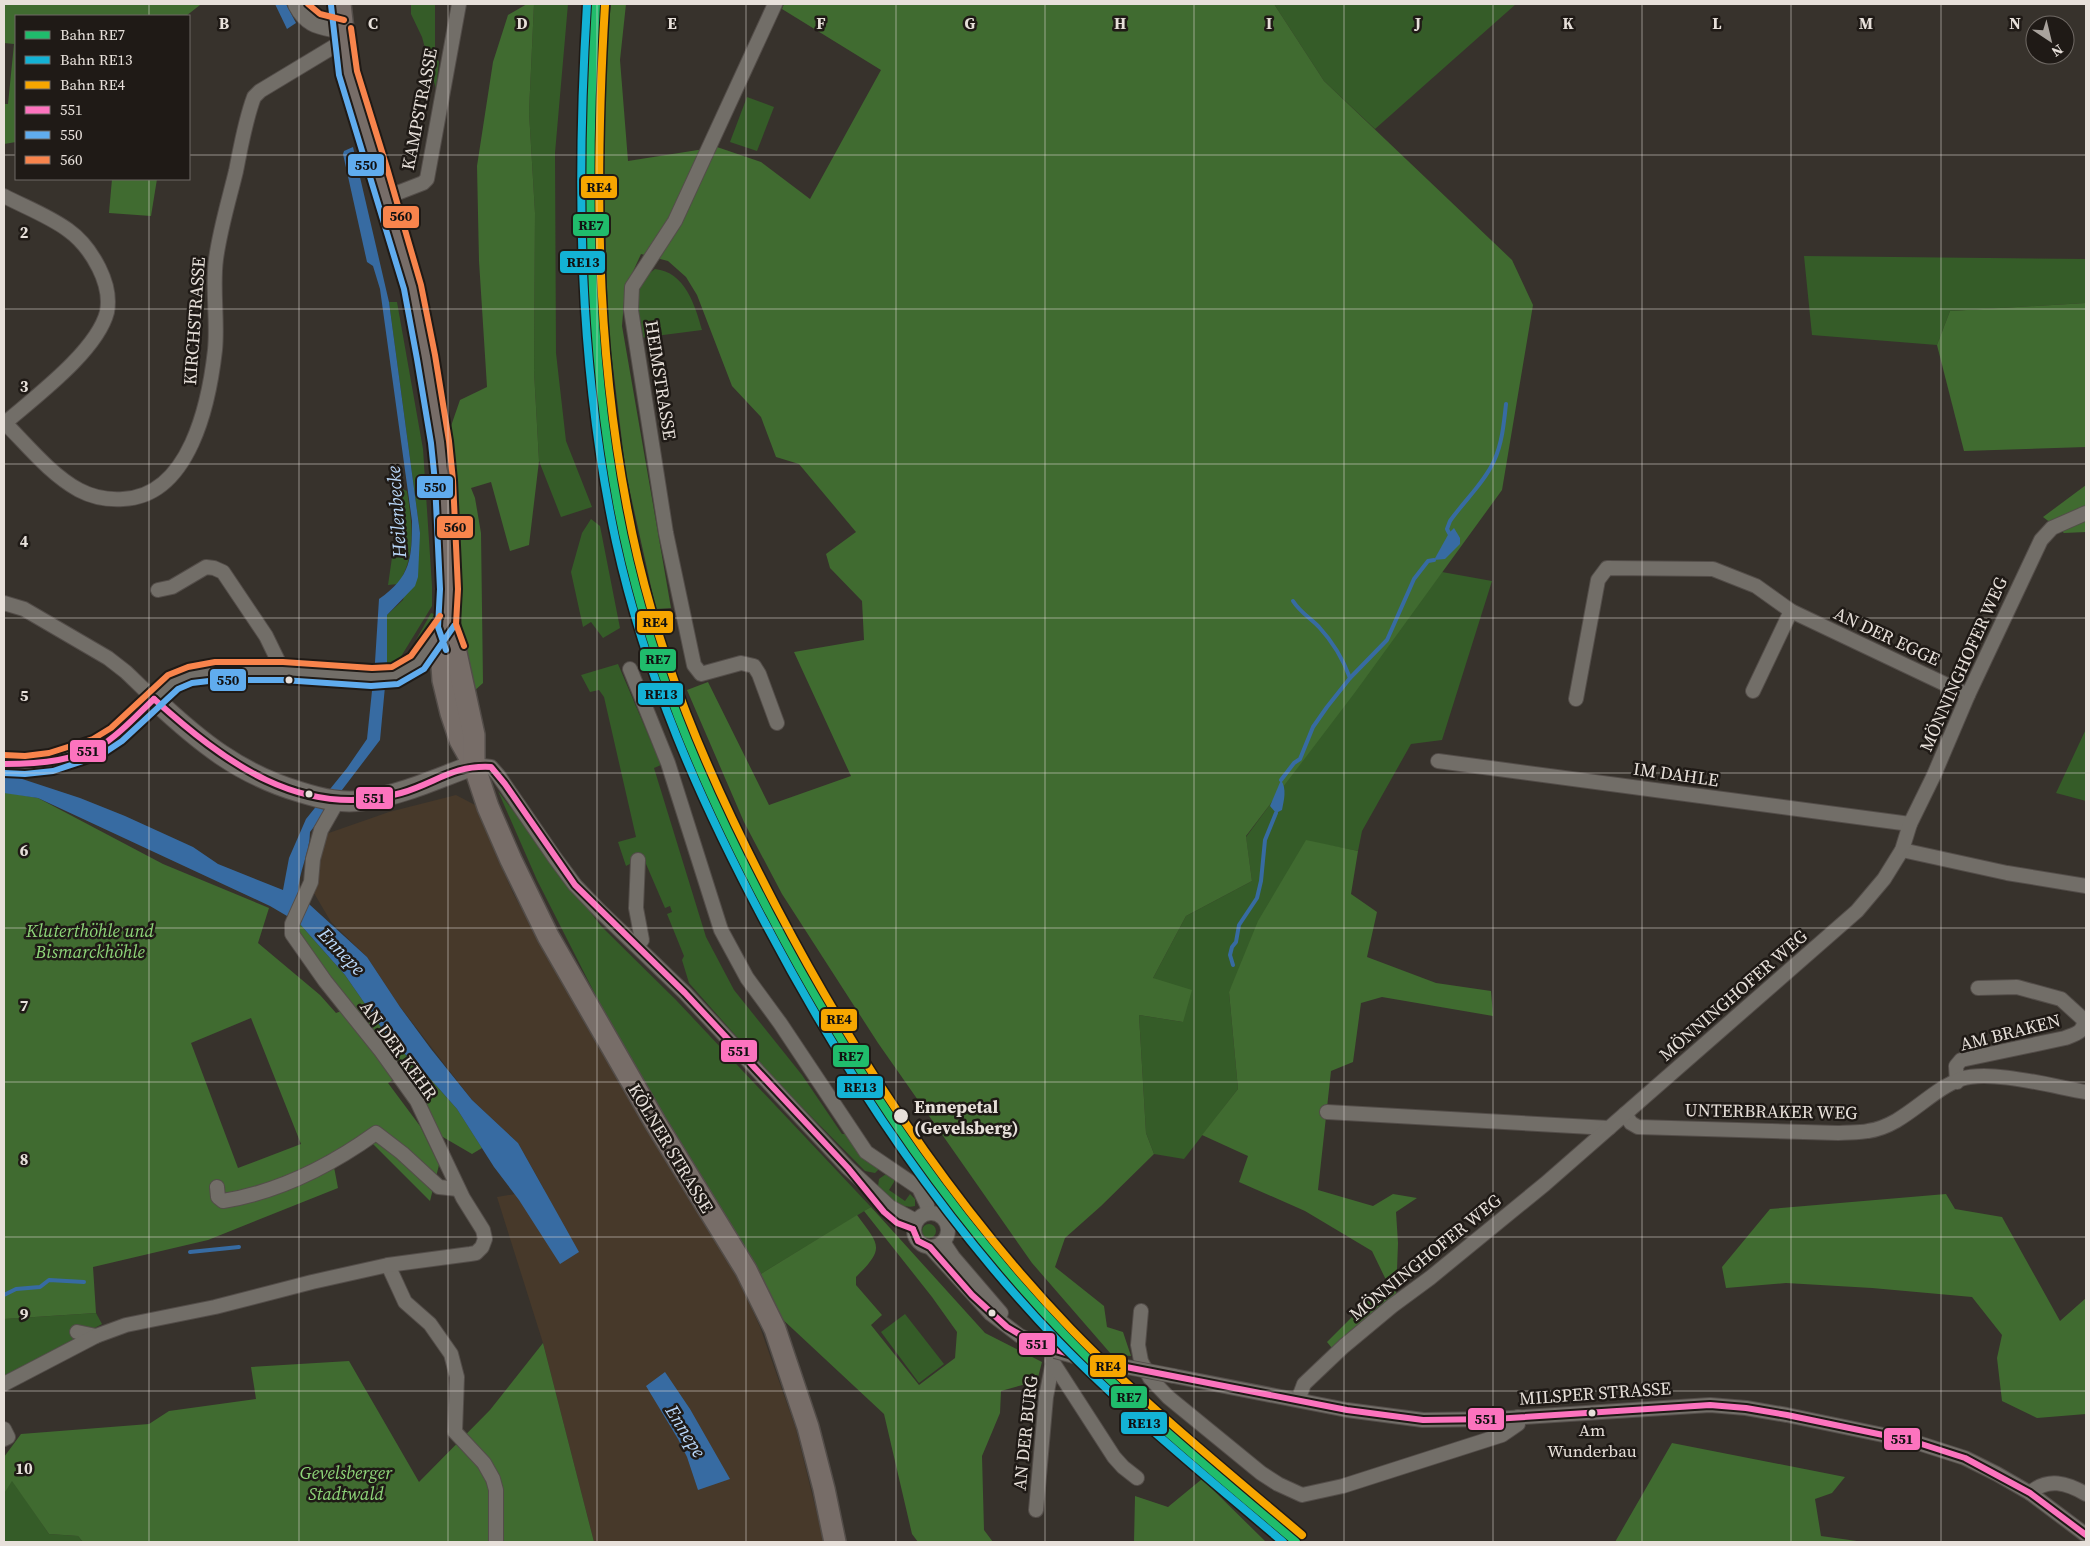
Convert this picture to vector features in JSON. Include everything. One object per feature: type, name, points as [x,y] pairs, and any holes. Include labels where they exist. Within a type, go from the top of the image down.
[{"type":"main road","points":[[298,4],[306,18],[343,35]]},
{"type":"main road","name":"KÖLNER STRASSE","points":[[340,4],[348,73],[413,287],[440,442],[448,548],[447,624],[441,651],[448,656],[451,712],[460,740],[474,766],[488,807],[515,869],[548,936],[651,1115],[746,1270],[767,1312],[783,1351],[808,1427],[835,1542]]},
{"type":"main road","points":[[384,677],[417,662],[447,624]]},
{"type":"main road","points":[[4,764],[25,765],[51,762],[97,747],[116,735],[173,682],[190,675],[216,672],[282,671],[384,677],[401,680],[432,671],[448,656]]},
{"type":"main road","points":[[154,699],[195,736],[237,766],[289,789],[328,800],[365,800],[400,793],[474,766]]},
{"type":"street","name":"KAMPSTRASSE","points":[[387,197],[423,183],[426,179],[459,4]]},
{"type":"street","name":"HEIMSTRASSE","points":[[774,4],[675,221],[632,287],[631,310],[666,533],[694,665],[701,674],[741,663],[754,666],[759,674],[777,723]]},
{"type":"street","name":"KIRCHSTRASSE","points":[[4,422],[52,470],[78,490],[92,497],[109,500],[128,499],[145,495],[165,481],[176,470],[188,452],[203,414],[209,388],[215,348],[216,261],[254,97],[343,35]]},
{"type":"street","points":[[4,196],[66,228],[82,241],[97,264],[108,294],[107,311],[101,327],[92,341],[60,375],[4,422]]},
{"type":"street","name":"MÖNNINGHOFER WEG","points":[[1298,1400],[1304,1384],[1344,1346],[1545,1184],[1857,911],[1884,879],[1902,850],[1910,824],[2040,540],[2052,528],[2086,513]]},
{"type":"street","points":[[158,590],[172,587],[206,568],[214,568],[223,572],[266,636],[282,671]]},
{"type":"street","name":"AN DER EGGE","points":[[1576,699],[1598,580],[1607,568],[1713,569],[1756,586],[1791,611],[1968,695]]},
{"type":"street","points":[[4,603],[24,609],[108,658],[126,672],[154,699]]},
{"type":"street","points":[[1753,691],[1791,611]]},
{"type":"street","points":[[630,669],[668,763],[721,930],[747,978],[780,1023],[866,1152],[919,1188],[927,1204],[928,1213]]},
{"type":"street","name":"IM DAHLE","points":[[1438,762],[1910,824]]},
{"type":"street","points":[[474,766],[491,768],[498,775],[555,858],[576,885],[685,993],[848,1168],[890,1207],[914,1225]]},
{"type":"street","name":"AN DER KEHR","points":[[4,1384],[96,1336],[126,1325],[215,1307],[312,1282],[388,1266],[470,1254],[479,1250],[485,1239],[484,1230],[458,1189],[417,1101],[381,1051],[299,946],[292,934],[292,924],[311,882],[313,859],[328,800]]},
{"type":"street","points":[[1902,850],[2007,873],[2086,886]]},
{"type":"street","points":[[637,946],[642,940],[636,908],[638,860]]},
{"type":"street","name":"AM BRAKEN","points":[[1957,1082],[1956,1066],[1961,1060],[2064,1038],[2080,1033],[2084,1027],[2084,1020],[2061,998],[2017,986],[1978,988]]},
{"type":"street","name":"UNTERBRAKER WEG","points":[[1624,1114],[1631,1123],[1638,1127],[1838,1132],[1870,1131],[1894,1122],[1944,1088],[1957,1082],[1985,1076],[2086,1092]]},
{"type":"street","points":[[1327,1112],[1609,1128]]},
{"type":"street","points":[[217,1187],[218,1197],[223,1201],[248,1197],[299,1178],[329,1163],[376,1133],[402,1153],[439,1187],[458,1189]]},
{"type":"street","points":[[928,1213],[938,1215],[946,1222],[948,1233],[937,1245],[920,1244],[914,1234],[914,1225],[928,1213]]},
{"type":"street","name":"MILSPER STRASSE","points":[[937,1245],[991,1314],[1020,1336],[1053,1356],[1085,1359],[1361,1412],[1423,1420],[1567,1415],[1673,1406],[1710,1405],[1746,1408],[1932,1446],[1973,1462],[2030,1492],[2086,1534]]},
{"type":"street","points":[[388,1266],[405,1302],[430,1324],[451,1354],[457,1377],[456,1432],[484,1463],[493,1479],[496,1490],[496,1542]]},
{"type":"street","points":[[1141,1311],[1138,1345],[1141,1361],[1150,1378],[1168,1397],[1261,1472],[1278,1484],[1302,1495],[1343,1486],[1502,1435],[1518,1424],[1518,1417]]},
{"type":"street","points":[[77,1332],[96,1336]]},
{"type":"street","points":[[1053,1356],[1114,1457],[1123,1468],[1137,1478]]},
{"type":"street","name":"AN DER BURG","points":[[1036,1510],[1043,1422],[1053,1356]]},
{"type":"street","points":[[4,1429],[8,1437],[4,1439]]},
{"type":"street","points":[[2030,1492],[2037,1487],[2054,1482],[2070,1485],[2086,1494]]},
{"type":"shaded area","points":[[456,795],[475,805],[513,893],[587,1027],[737,1276],[760,1327],[796,1429],[824,1542],[594,1542],[543,1343],[497,1197],[544,1189],[518,1143],[472,1100],[398,1004],[367,957],[331,922],[311,888],[323,835],[389,812]]},
{"type":"green space","points":[[4,4],[200,5],[187,15],[15,15],[15,142],[4,144],[4,104],[8,104],[14,44],[4,43]]},
{"type":"green space","points":[[411,4],[435,4],[435,55],[439,62],[436,89],[422,37],[411,14]]},
{"type":"green space","points":[[527,4],[534,4],[529,112],[535,213],[534,371],[539,461],[529,545],[510,551],[491,482],[471,488],[475,498],[481,533],[483,683],[473,692],[463,645],[458,577],[459,533],[451,426],[460,400],[487,387],[479,261],[477,166],[493,62],[508,15]]},
{"type":"green space","points":[[534,4],[568,4],[555,153],[556,353],[566,441],[592,507],[561,517],[539,461],[534,371],[535,213],[529,112]]},
{"type":"green space","points":[[611,4],[626,4],[620,60],[628,161],[717,147],[761,162],[810,199],[881,70],[782,9],[784,4],[1274,4],[1324,81],[1512,260],[1533,305],[1502,490],[1356,691],[1246,836],[1252,881],[1186,916],[1153,978],[1192,990],[1183,1022],[1139,1015],[1146,1133],[1154,1154],[1065,1238],[1055,1267],[1104,1306],[1107,1327],[1123,1332],[1131,1356],[1111,1354],[1032,1263],[878,1043],[782,894],[744,822],[687,690],[708,682],[769,805],[851,776],[794,652],[864,640],[862,601],[830,568],[826,554],[856,532],[799,464],[776,457],[761,417],[732,386],[697,295],[686,277],[668,261],[641,254],[625,289],[622,326],[671,608],[656,609],[626,474],[608,326],[602,93]]},
{"type":"green space","points":[[1274,4],[1516,4],[1375,129],[1324,81]]},
{"type":"green space","points":[[747,97],[774,107],[757,151],[730,142]]},
{"type":"green space","points":[[112,180],[157,180],[151,216],[109,213]]},
{"type":"green space","points":[[1804,256],[2086,259],[2086,303],[1950,311],[1937,345],[1812,335]]},
{"type":"green space","points":[[655,269],[665,271],[681,283],[692,301],[702,330],[640,338],[637,308],[638,291],[641,283]]},
{"type":"green space","points":[[389,302],[397,302],[423,449],[432,606],[397,663],[387,665],[387,615],[403,600],[420,533]]},
{"type":"green space","points":[[2086,303],[2086,447],[1964,451],[1937,345],[1950,311]]},
{"type":"green space","points":[[2086,485],[2086,532],[2064,533],[2043,517]]},
{"type":"green space","points":[[402,489],[407,491],[409,503],[411,550],[404,573],[398,584],[388,585]]},
{"type":"green space","points":[[591,519],[600,526],[620,628],[603,638],[591,622],[583,627],[571,572],[582,533]]},
{"type":"green space","points":[[1442,572],[1492,581],[1442,740],[1411,744],[1362,831],[1358,851],[1306,841],[1229,992],[1238,1089],[1184,1159],[1154,1154],[1146,1133],[1139,1015],[1183,1022],[1153,978],[1186,916],[1252,881],[1246,837]]},
{"type":"green space","points":[[431,613],[434,614],[433,626],[421,649],[416,644],[416,640]]},
{"type":"green space","points":[[618,664],[661,765],[654,768],[706,937],[734,990],[802,1075],[842,1134],[848,1134],[874,1166],[879,1169],[875,1173],[865,1171],[775,1080],[689,983],[682,960],[684,956],[667,914],[672,912],[670,906],[665,908],[643,857],[626,866],[618,842],[636,837],[604,697],[599,690],[590,692],[581,675]]},
{"type":"green space","points":[[2086,729],[2086,801],[2056,793]]},
{"type":"green space","points":[[498,791],[601,926],[676,1000],[871,1207],[759,1275],[694,1164],[627,1057],[537,880]]},
{"type":"green space","name":"Kluterthöhle und Bismarckhöhle","points":[[4,792],[38,798],[163,864],[269,908],[258,943],[320,995],[336,1013],[349,1008],[298,938],[299,923],[345,975],[390,1040],[426,1074],[457,1109],[482,1148],[472,1154],[436,1133],[421,1093],[402,1074],[388,1083],[420,1126],[439,1165],[430,1201],[370,1141],[334,1167],[338,1188],[208,1240],[93,1267],[96,1313],[4,1319]],"holes":[[[251,1018],[301,1144],[238,1168],[191,1043]]]},
{"type":"green space","points":[[1306,840],[1358,851],[1351,894],[1377,912],[1367,957],[1436,983],[1491,991],[1493,1016],[1382,997],[1361,1003],[1353,1062],[1331,1071],[1318,1190],[1373,1206],[1393,1194],[1417,1198],[1396,1212],[1398,1243],[1396,1297],[1336,1353],[1327,1342],[1387,1282],[1372,1251],[1305,1211],[1239,1182],[1248,1156],[1202,1135],[1238,1089],[1229,992],[1258,921]]},
{"type":"green space","points":[[886,1174],[894,1179],[889,1190],[905,1201],[910,1194],[915,1199],[915,1206],[910,1207],[899,1204],[881,1190],[878,1186],[879,1179]]},
{"type":"green space","points":[[1946,1194],[1955,1209],[2002,1217],[2060,1321],[2086,1298],[2086,1414],[2037,1418],[2002,1401],[1997,1358],[2002,1335],[1972,1297],[1786,1283],[1726,1288],[1722,1267],[1770,1209]]},
{"type":"green space","points":[[871,1207],[985,1333],[1042,1362],[1037,1381],[1001,1391],[1000,1413],[982,1456],[984,1530],[993,1542],[918,1542],[912,1534],[884,1414],[780,1317],[759,1275],[857,1215],[871,1234],[876,1247],[872,1259],[856,1277],[856,1285],[882,1315],[871,1325],[919,1385],[955,1358],[957,1332],[932,1297],[864,1211]]},
{"type":"green space","points":[[929,1224],[934,1226],[936,1231],[934,1236],[929,1238],[924,1236],[922,1231],[924,1226]]},
{"type":"green space","points":[[96,1313],[102,1324],[4,1378],[4,1319]]},
{"type":"green space","points":[[905,1314],[944,1364],[919,1383],[881,1332]]},
{"type":"green space","name":"Gevelsberger Stadtwald","points":[[543,1343],[594,1542],[83,1542],[78,1536],[49,1534],[12,1481],[4,1494],[4,1457],[21,1434],[149,1424],[169,1411],[256,1399],[251,1367],[349,1361],[419,1482],[490,1410]]},
{"type":"green space","points":[[1672,1443],[1845,1477],[1832,1493],[1815,1499],[1821,1536],[1864,1542],[1615,1542]]},
{"type":"green space","points":[[1202,1479],[1266,1542],[1134,1542],[1135,1496],[1168,1507]]},
{"type":"green space","points":[[12,1480],[49,1534],[78,1536],[83,1542],[4,1542],[4,1494]]},
{"type":"water","points":[[275,4],[286,4],[296,23],[287,29]]},
{"type":"water","name":"Ennepe","points":[[353,147],[389,302],[420,533],[418,577],[415,586],[387,615],[387,665],[380,740],[310,832],[298,894],[367,957],[400,1007],[472,1100],[518,1143],[579,1252],[560,1264],[457,1109],[426,1074],[390,1040],[345,975],[299,923],[270,906],[38,798],[4,793],[4,773],[80,798],[193,847],[218,864],[283,890],[289,858],[306,819],[347,768],[367,739],[379,599],[398,583],[408,566],[412,521],[380,289],[373,266],[367,262],[343,154],[344,151]]},
{"type":"water","points":[[1454,528],[1460,538],[1460,544],[1445,559],[1434,560],[1449,533]]},
{"type":"water","points":[[1281,780],[1284,787],[1284,798],[1282,810],[1276,813],[1270,806]]},
{"type":"water","name":"Ennepe","points":[[665,1372],[690,1409],[730,1479],[698,1490],[687,1457],[678,1439],[646,1386]]},
{"type":"waterway","points":[[1449,533],[1447,529],[1450,521],[1479,484],[1494,461],[1501,441],[1506,404]]},
{"type":"waterway","points":[[1281,780],[1294,763],[1300,759],[1313,727],[1327,707],[1350,678],[1387,640],[1414,579],[1428,561],[1434,560]]},
{"type":"waterway","points":[[1293,601],[1328,638],[1341,657],[1350,678]]},
{"type":"waterway","points":[[1233,965],[1230,955],[1232,947],[1236,942],[1239,925],[1257,898],[1261,881],[1265,840],[1276,813]]},
{"type":"waterway","points":[[190,1252],[239,1247]]},
{"type":"waterway","points":[[4,1295],[16,1289],[40,1287],[49,1280],[84,1282]]},
{"type":"rail line","name":"RE13","points":[[587,4],[582,139],[581,207],[583,274],[587,341],[603,475],[628,592],[659,690],[697,783],[740,875],[795,978],[861,1088],[896,1142],[934,1194],[1014,1294],[1085,1368],[1168,1444],[1283,1542]]},
{"type":"rail line","name":"RE7","points":[[596,4],[590,194],[595,320],[608,446],[618,508],[644,615],[678,717],[721,816],[770,914],[833,1026],[902,1135],[980,1238],[1065,1335],[1120,1389],[1296,1542]]},
{"type":"rail line","name":"RE4","points":[[605,5],[600,131],[600,256],[603,319],[616,444],[638,561],[652,613],[668,664],[687,714],[729,812],[809,967],[874,1077],[947,1182],[986,1233],[1071,1329],[1126,1383],[1302,1535]]},
{"type":"transit line","name":"560","points":[[308,4],[320,14],[344,20]]},
{"type":"transit line","name":"550","points":[[331,5],[339,75],[404,289],[417,359],[431,443],[435,482],[440,589],[438,627],[446,650]]},
{"type":"transit line","name":"560","points":[[351,28],[357,71],[421,285],[435,355],[449,441],[453,480],[458,589],[456,624],[464,646]]},
{"type":"transit line","name":"560","points":[[4,755],[25,756],[49,753],[93,739],[111,728],[168,675],[188,667],[215,662],[283,662],[372,668],[392,667],[411,656],[440,616]]},
{"type":"transit line","name":"550","points":[[4,773],[25,774],[53,771],[101,755],[122,741],[178,689],[192,683],[217,680],[283,680],[371,686],[398,684],[424,669],[454,626]]},
{"type":"transit line","name":"551","points":[[154,699],[208,744],[237,764],[267,780],[298,792],[330,799],[365,800],[401,793],[465,769],[491,767],[505,784],[575,885],[685,993],[848,1168],[884,1212],[897,1223],[913,1229]]},
{"type":"transit line","name":"551","points":[[4,764],[58,760],[96,748],[120,731],[154,699]]},
{"type":"transit line","name":"551","points":[[913,1229],[918,1241],[930,1247],[972,1295],[1007,1327],[1036,1344],[1085,1359],[1347,1410],[1423,1420],[1494,1419],[1710,1405],[1746,1408],[1787,1415],[1912,1441],[1965,1458],[2030,1493],[2086,1535]]},
{"type":"place","name":"Ennepetal (Gevelsberg)","points":[[901,1116]]},
{"type":"place","name":"Am Wunderbau","points":[[1592,1413]]},
{"type":"water label","name":"Heilenbecke","points":[[396,512]]}]
